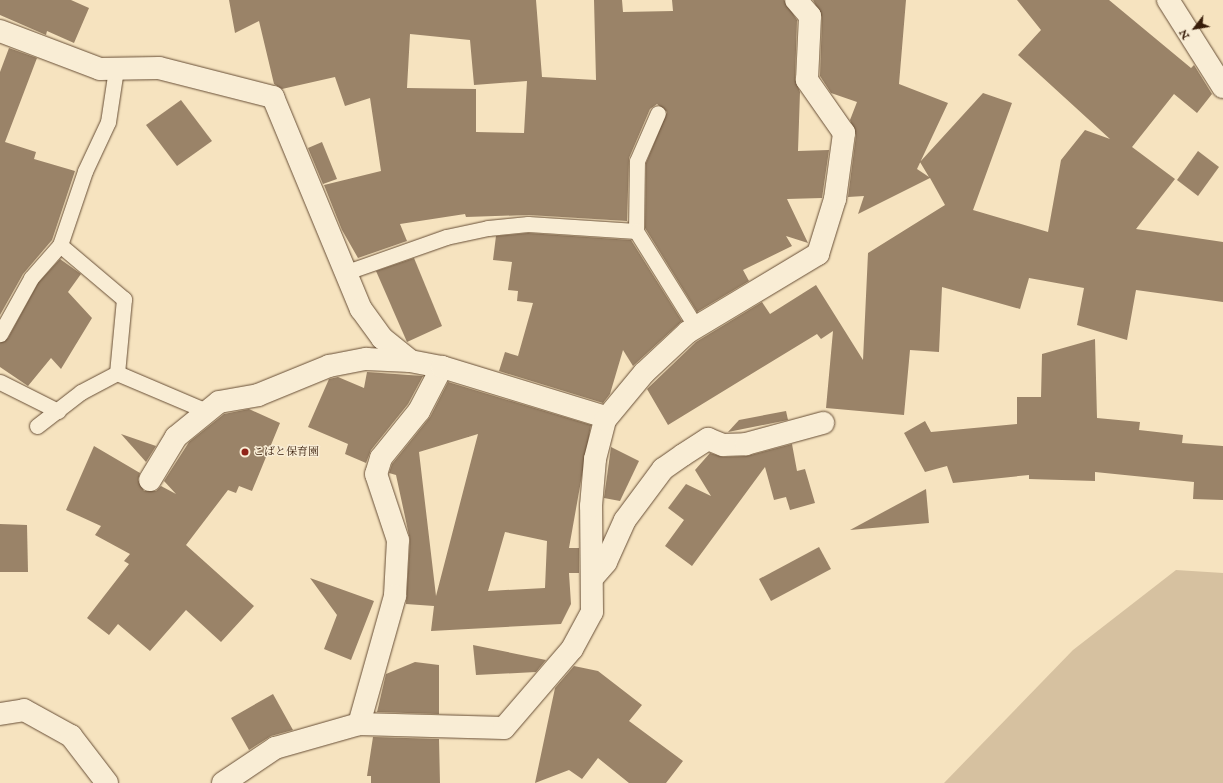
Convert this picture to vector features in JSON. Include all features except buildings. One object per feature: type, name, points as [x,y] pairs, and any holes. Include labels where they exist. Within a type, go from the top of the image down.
[{"type":"street","points":[[223,783],[275,748],[360,724],[504,728],[572,649],[592,612],[594,576],[591,506],[595,459],[606,417],[644,373],[696,327],[818,254],[830,213],[844,133],[807,80],[810,16],[796,0]]},
{"type":"street","points":[[1168,0],[1223,87]]},
{"type":"street","points":[[0,31],[100,69],[159,68],[273,97],[344,272],[362,309],[382,338],[410,361]]},
{"type":"street","points":[[150,480],[176,437],[204,410],[219,402],[258,395],[329,366],[366,359],[410,361],[442,367],[606,417]]},
{"type":"street","points":[[360,724],[395,596],[398,540],[376,474],[381,458],[418,411],[442,367]]},
{"type":"street","points":[[594,576],[606,562],[625,520],[663,469],[683,455],[708,439],[723,445],[746,444],[823,423]]},
{"type":"street","points":[[0,714],[24,710],[71,736],[107,783]]},
{"type":"lane","points":[[0,334],[31,278],[60,245],[85,171],[108,122],[116,69]]},
{"type":"lane","points":[[658,113],[637,161],[636,231],[696,327]]},
{"type":"lane","points":[[344,272],[446,237],[488,228],[528,224],[636,231]]},
{"type":"lane","points":[[60,245],[124,299],[117,373]]},
{"type":"lane","points":[[117,373],[204,410]]},
{"type":"lane","points":[[37,426],[81,392],[117,373]]},
{"type":"lane","points":[[0,382],[58,411]]},
{"type":"shaded area","points":[[1176,570],[1223,573],[1223,783],[944,783],[1073,650]]},
{"type":"place","name":"こばと保育園","points":[[245,452]]}]
